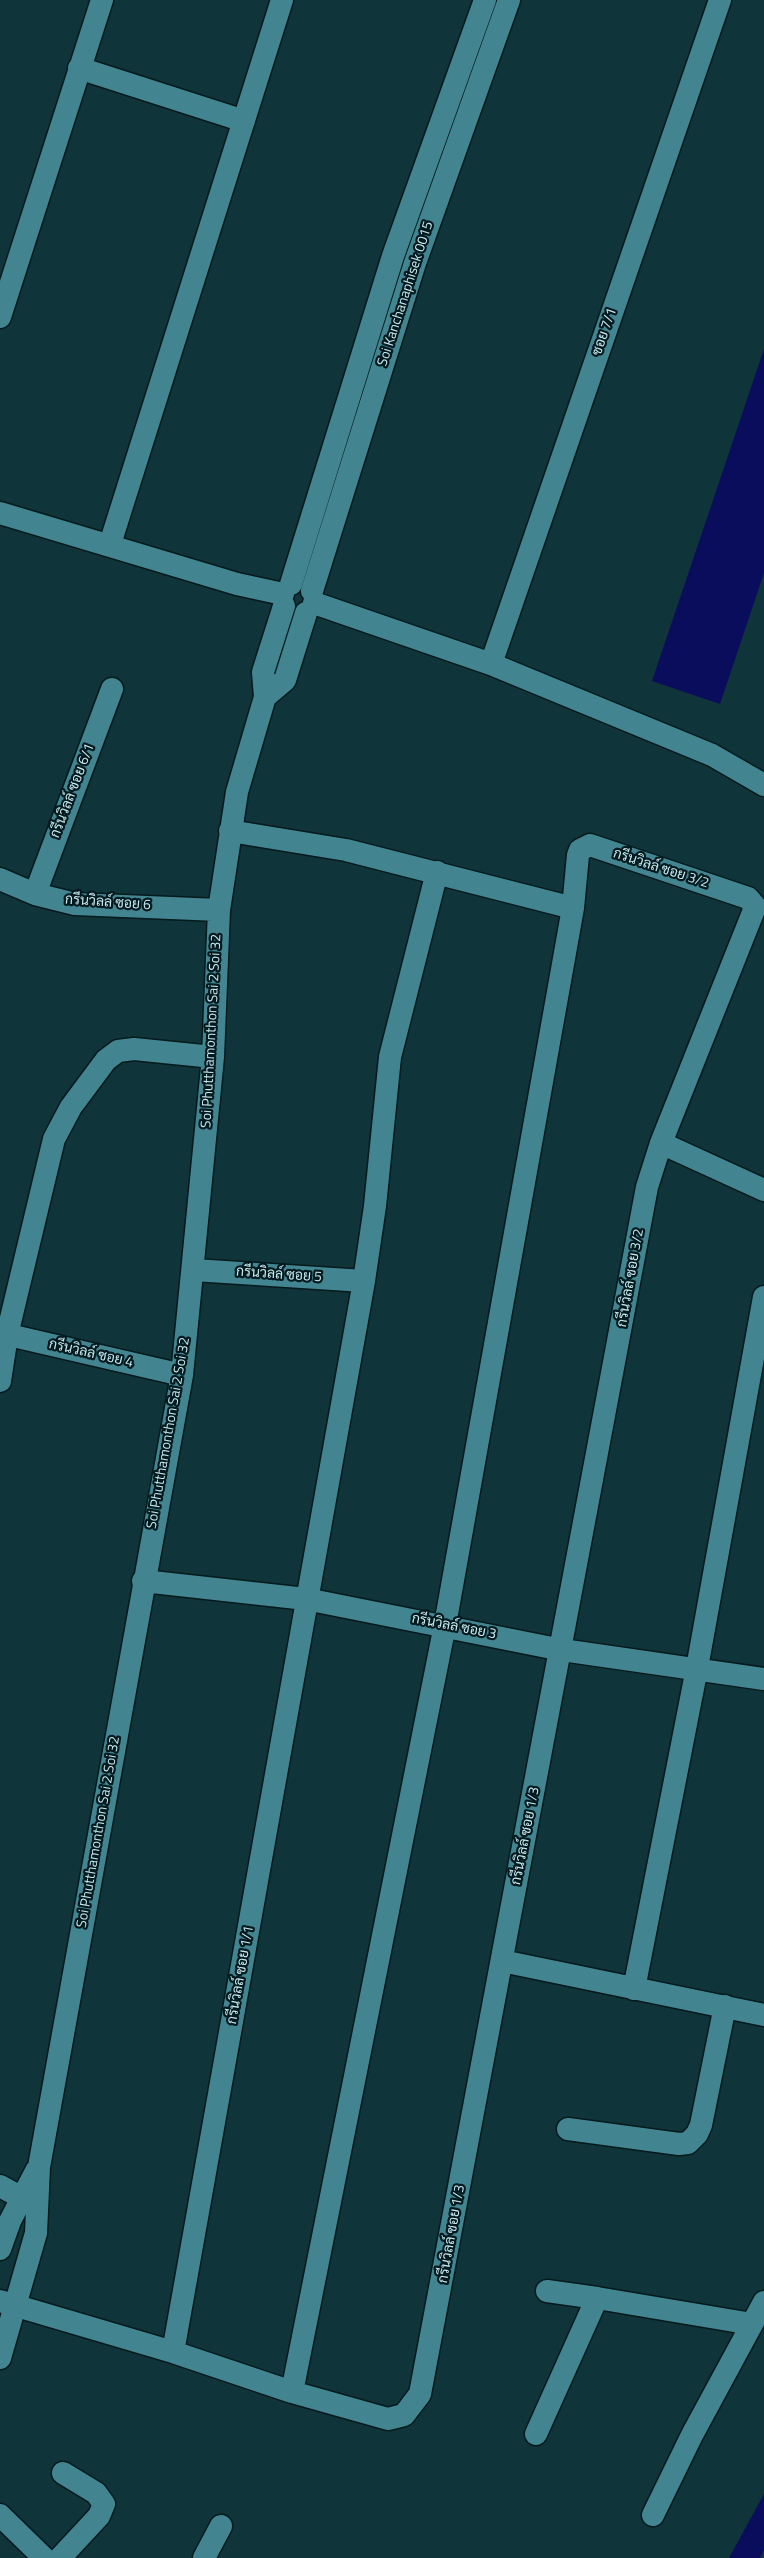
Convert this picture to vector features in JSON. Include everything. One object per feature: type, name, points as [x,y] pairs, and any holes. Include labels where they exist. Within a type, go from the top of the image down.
[{"type":"street","points":[[0,317],[102,0]]},
{"type":"street","points":[[110,544],[282,0]]},
{"type":"street","name":"Soi Kanchanaphisek 0015","points":[[286,595],[393,256],[484,0]]},
{"type":"street","name":"Soi Kanchanaphisek 0015","points":[[311,602],[415,263],[509,0]]},
{"type":"street","name":"ซอย 7/1","points":[[491,664],[720,0]]},
{"type":"street","points":[[79,68],[244,121]]},
{"type":"street","points":[[0,513],[110,544],[237,584],[286,595],[303,583],[311,602],[285,680],[265,697]]},
{"type":"street","points":[[286,595],[294,614],[311,602]]},
{"type":"street","name":"Soi Phutthamonthon Sai 2 Soi 32","points":[[0,2358],[8,2304],[36,2233],[38,2167],[143,1581],[182,1375],[194,1270],[213,1057],[219,910],[237,792],[265,697],[263,672],[286,595]]},
{"type":"street","points":[[311,602],[491,664],[712,755],[764,785]]},
{"type":"street","name":"กรีนวิลล์ ซอย 6/1","points":[[34,894],[112,689]]},
{"type":"street","points":[[230,831],[346,850],[573,908]]},
{"type":"street","name":"กรีนวิลล์ ซอย 3/2","points":[[292,2392],[445,1625],[573,908],[578,855],[580,850],[590,845],[748,898],[754,905],[661,1144],[648,1186],[562,1650]]},
{"type":"street","name":"กรีนวิลล์ ซอย 1/1","points":[[173,2352],[364,1281],[375,1206],[390,1057],[437,872]]},
{"type":"street","name":"กรีนวิลล์ ซอย 6","points":[[0,880],[34,894],[75,904],[219,910]]},
{"type":"street","points":[[0,1380],[4,1334],[54,1138],[71,1107],[106,1060],[118,1051],[134,1049],[213,1057]]},
{"type":"street","points":[[661,1144],[764,1190]]},
{"type":"street","name":"กรีนวิลล์ ซอย 5","points":[[194,1270],[364,1281]]},
{"type":"street","points":[[634,1989],[697,1668],[764,1297]]},
{"type":"street","name":"กรีนวิลล์ ซอย 4","points":[[4,1334],[182,1375]]},
{"type":"street","name":"กรีนวิลล์ ซอย 3","points":[[143,1581],[306,1599],[445,1625],[562,1650],[764,1679]]},
{"type":"street","name":"กรีนวิลล์ ซอย 1/3","points":[[8,2304],[173,2352],[292,2392],[388,2419],[404,2415],[420,2394],[562,1650]]},
{"type":"street","points":[[502,1961],[634,1989],[725,2006],[763,2010]]},
{"type":"street","points":[[568,2129],[679,2144],[688,2142],[697,2134],[702,2125],[725,2006]]},
{"type":"street","name":"Soi Phutthamonthon Sai 2 Soi 32","points":[[0,2249],[10,2221],[38,2167]]},
{"type":"street","points":[[0,2186],[22,2198]]},
{"type":"street","points":[[547,2291],[752,2324]]},
{"type":"street","points":[[536,2434],[597,2298]]},
{"type":"street","points":[[654,2515],[692,2435],[764,2302]]},
{"type":"street","points":[[60,2558],[99,2516],[104,2504],[96,2493],[63,2473]]},
{"type":"street","points":[[0,2515],[44,2558]]},
{"type":"street","points":[[204,2558],[222,2526]]},
{"type":"shaded area","points":[[764,349],[764,573],[720,704],[652,681]]},
{"type":"shaded area","points":[[764,2494],[764,2550],[760,2558],[729,2558]]}]
